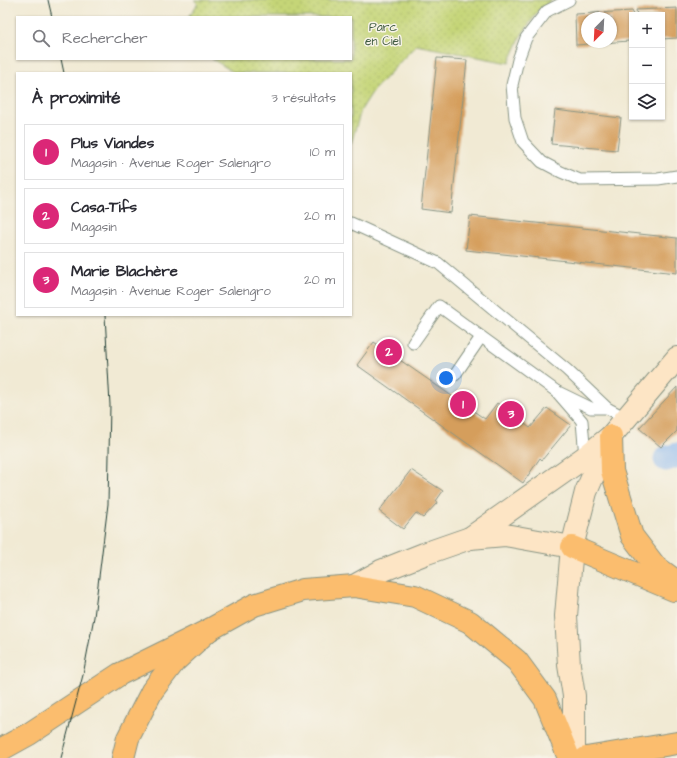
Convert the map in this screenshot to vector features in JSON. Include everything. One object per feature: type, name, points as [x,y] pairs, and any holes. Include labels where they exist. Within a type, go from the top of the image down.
[{"type":"main road","points":[[470,538],[585,457],[610,436],[677,358]]},
{"type":"main road","points":[[574,758],[574,696],[569,665],[566,616],[572,547],[586,492],[610,436]]},
{"type":"main road","points":[[610,436],[612,471],[632,536],[655,566],[677,582]]},
{"type":"main road","points":[[354,586],[381,571],[470,538],[506,535],[572,547],[677,592]]},
{"type":"main road","points":[[0,750],[29,734],[120,674],[209,630],[254,605],[303,590],[354,586],[414,596],[470,622],[517,661],[545,699],[569,758]]},
{"type":"main road","points":[[123,758],[128,738],[152,691],[174,662],[209,630]]},
{"type":"main road","points":[[586,758],[677,743]]},
{"type":"lane","points":[[569,0],[547,11],[526,38],[518,60],[512,85],[516,118],[523,142],[542,162],[580,180],[658,179],[677,176]]},
{"type":"lane","points":[[352,224],[438,263],[567,370],[606,408],[626,418]]},
{"type":"lane","points":[[413,343],[439,306],[556,391],[591,408],[606,408]]},
{"type":"lane","points":[[455,375],[481,336]]},
{"type":"lane","points":[[556,391],[582,421],[585,457]]},
{"type":"green space","name":"Parc en Ciel","points":[[194,0],[552,0],[538,11],[521,36],[509,63],[416,45],[373,91],[361,110],[352,141],[352,72],[233,72],[214,60],[352,60],[352,16],[190,16],[198,3]]},
{"type":"building","points":[[677,8],[677,38],[665,39],[665,12],[636,12],[636,10]]},
{"type":"building","points":[[633,11],[629,12],[629,41],[617,42],[617,12],[614,12]]},
{"type":"building","points":[[575,14],[581,14],[581,45],[576,45]]},
{"type":"building","points":[[437,58],[467,60],[451,213],[421,209]]},
{"type":"building","points":[[555,110],[621,118],[617,150],[551,144]]},
{"type":"building","points":[[470,216],[677,238],[677,273],[466,250]]},
{"type":"building","points":[[374,342],[485,419],[497,403],[530,428],[547,408],[571,425],[542,460],[540,458],[523,483],[357,365]]},
{"type":"building","points":[[677,387],[677,431],[661,447],[639,428]]},
{"type":"building","points":[[411,470],[443,491],[436,501],[437,503],[423,518],[416,513],[403,529],[379,511]]},
{"type":"waterway","points":[[666,459],[677,455]]},
{"type":"tram line","points":[[48,0],[52,16]]},
{"type":"tram line","points":[[61,60],[64,72]]},
{"type":"tram line","points":[[61,758],[83,675],[94,617],[108,504],[110,405],[105,316]]},
{"type":"place","name":"Casa-Tifs","points":[[389,352]]},
{"type":"place","name":"Plus Viandes","points":[[463,404]]},
{"type":"place","name":"Marie Blachère","points":[[511,414]]}]
